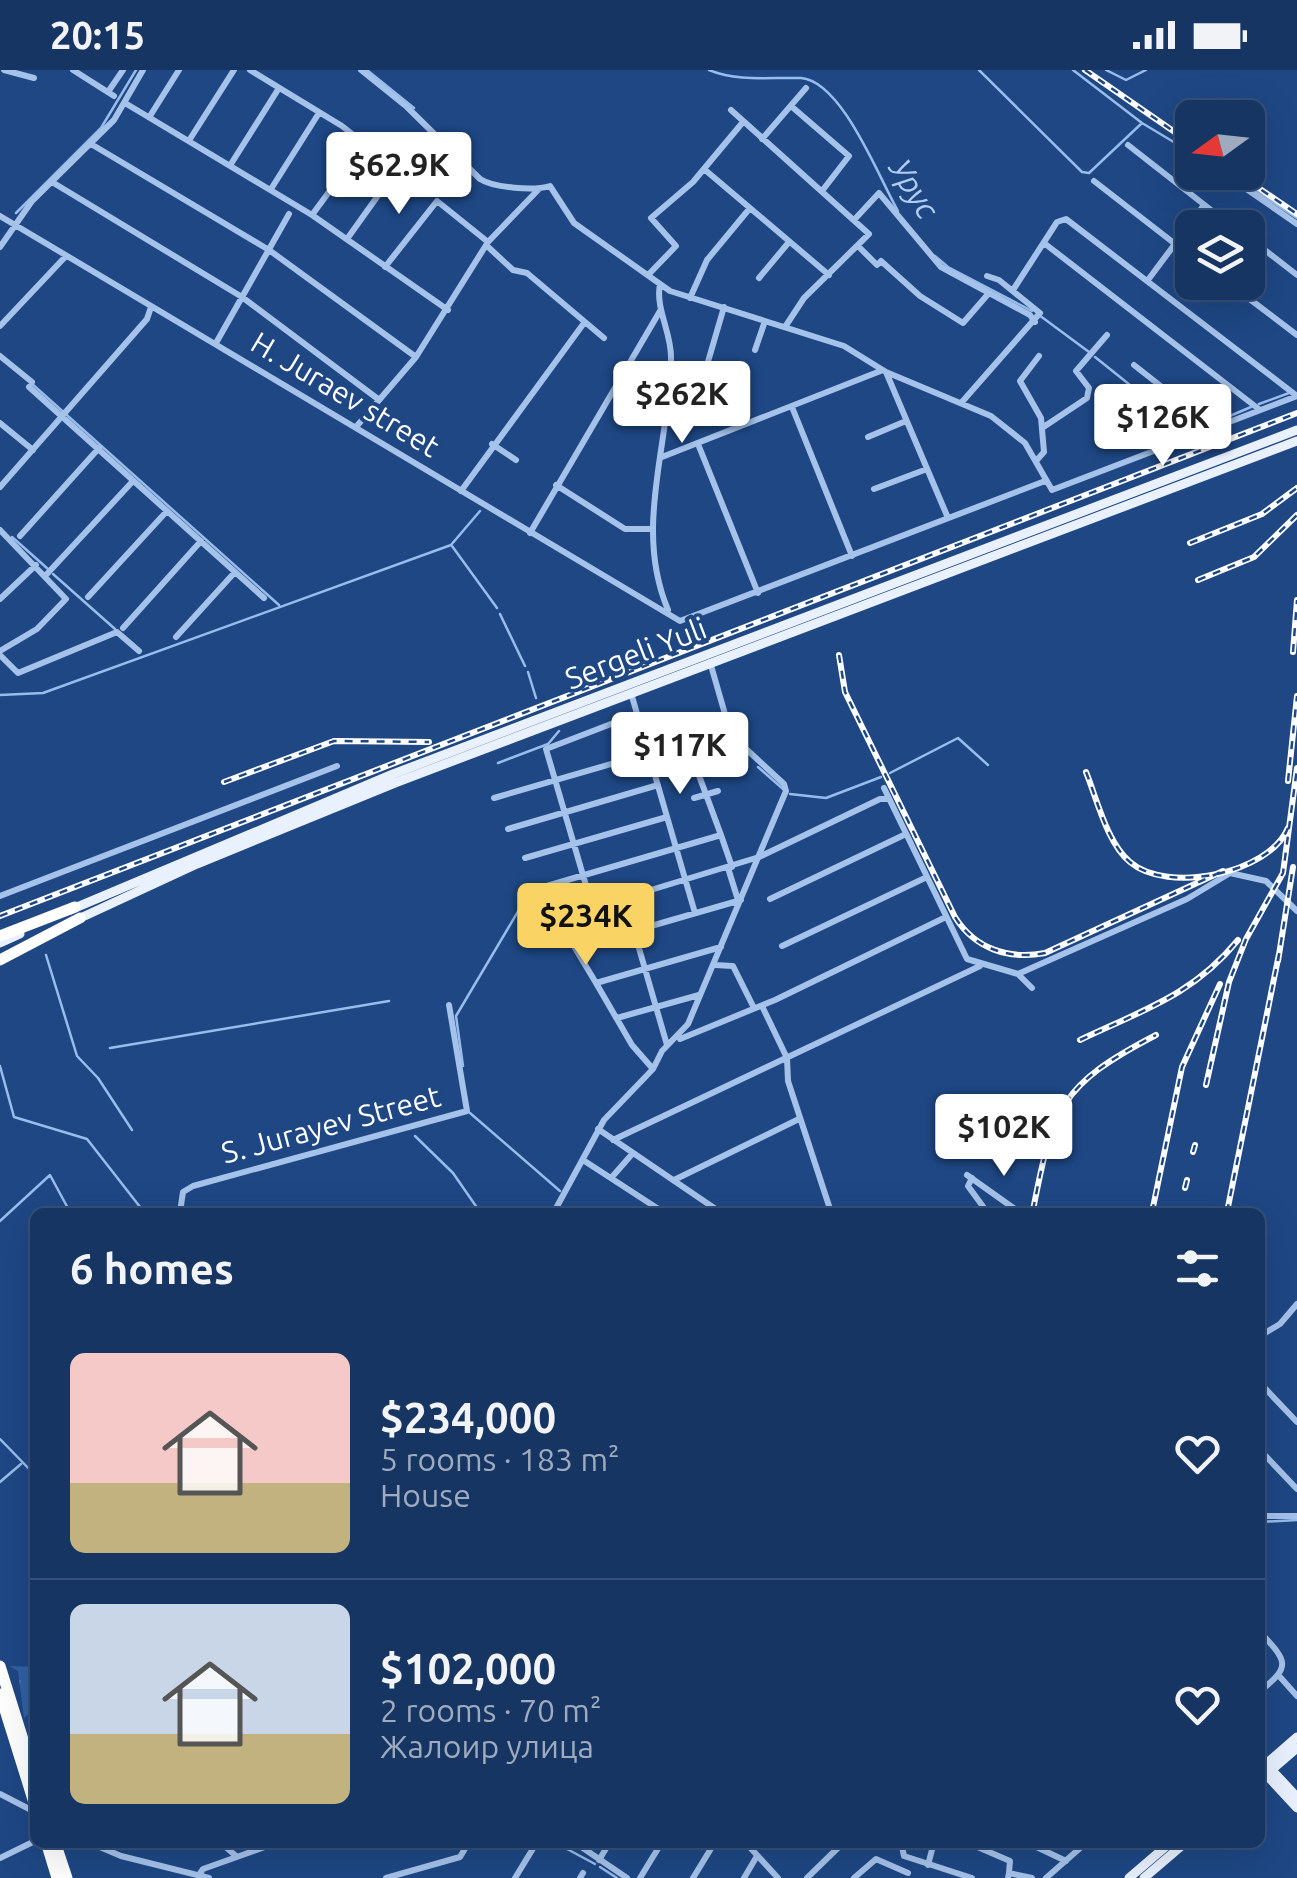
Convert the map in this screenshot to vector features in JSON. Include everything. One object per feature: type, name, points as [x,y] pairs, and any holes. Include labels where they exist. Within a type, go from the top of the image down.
[{"type":"highway","points":[[0,939],[78,913]]},
{"type":"highway","points":[[0,956],[78,913]]},
{"type":"highway","points":[[0,1666],[30,1790]]},
{"type":"highway","points":[[2,1686],[30,1764]]},
{"type":"highway","points":[[48,1848],[57,1878]]},
{"type":"highway","points":[[57,1848],[66,1878]]},
{"type":"main road","name":"Sergeli Yuli","points":[[78,913],[393,774],[1297,430]]},
{"type":"main road","name":"Sergeli Yuli","points":[[78,913],[630,690],[1297,441]]},
{"type":"main road","points":[[1265,1770],[1297,1737]]},
{"type":"main road","points":[[1265,1770],[1297,1748]]},
{"type":"main road","points":[[1265,1772],[1297,1798]]},
{"type":"main road","points":[[1265,1772],[1297,1808]]},
{"type":"main road","points":[[1129,1878],[1169,1848]]},
{"type":"main road","points":[[1144,1878],[1170,1848]]},
{"type":"street","points":[[2,70],[34,78]]},
{"type":"street","points":[[73,70],[111,94],[123,70]]},
{"type":"street","points":[[0,247],[13,224],[92,144],[125,102],[143,70]]},
{"type":"street","points":[[150,116],[179,70]]},
{"type":"street","points":[[190,140],[234,70]]},
{"type":"street","points":[[250,70],[397,168],[346,239]]},
{"type":"street","points":[[361,70],[486,183],[538,190],[550,186],[574,223],[660,284],[690,298],[849,348],[884,371],[962,402],[1005,425],[1036,461],[1050,489],[1059,490],[1295,394]]},
{"type":"street","points":[[231,164],[279,88]]},
{"type":"street","points":[[762,139],[806,88]]},
{"type":"street","points":[[125,102],[312,215],[448,310]]},
{"type":"street","points":[[791,106],[849,156],[822,192]]},
{"type":"street","points":[[731,110],[869,234],[789,314],[785,327]]},
{"type":"street","points":[[270,189],[319,113]]},
{"type":"street","points":[[649,274],[676,246],[651,218],[704,169],[743,122]]},
{"type":"street","points":[[312,215],[364,143]]},
{"type":"street","points":[[92,144],[269,250],[416,357]]},
{"type":"street","points":[[1128,145],[1211,210]]},
{"type":"street","points":[[704,169],[829,276]]},
{"type":"street","points":[[1094,181],[1175,244],[1148,281]]},
{"type":"street","points":[[52,182],[242,297],[378,400]]},
{"type":"street","points":[[356,427],[416,357],[487,244],[538,190]]},
{"type":"street","points":[[1248,190],[1297,224]]},
{"type":"street","points":[[854,220],[880,194],[941,267],[1038,317]]},
{"type":"street","points":[[386,266],[438,201],[513,270],[527,273],[604,338]]},
{"type":"street","points":[[1200,210],[1204,205]]},
{"type":"street","points":[[690,298],[707,260],[750,208]]},
{"type":"street","points":[[216,343],[289,214]]},
{"type":"street","name":"H. Juraev street","points":[[0,216],[668,610]]},
{"type":"street","points":[[1014,290],[1057,222],[1066,219],[1295,394]]},
{"type":"street","points":[[759,278],[789,242]]},
{"type":"street","points":[[1044,243],[1258,407]]},
{"type":"street","points":[[859,247],[920,296],[963,323],[989,293]]},
{"type":"street","points":[[1265,251],[1297,275]]},
{"type":"street","points":[[0,326],[66,256]]},
{"type":"street","points":[[962,402],[1038,317],[1038,307],[987,276]]},
{"type":"street","points":[[660,284],[661,310],[669,327],[672,355],[650,529],[668,610],[685,621],[1045,481]]},
{"type":"street","points":[[1251,300],[1297,335]]},
{"type":"street","points":[[0,485],[147,319],[151,306]]},
{"type":"street","points":[[706,372],[724,307]]},
{"type":"street","points":[[530,532],[661,310]]},
{"type":"street","points":[[755,350],[766,320]]},
{"type":"street","points":[[461,490],[584,324]]},
{"type":"street","points":[[1042,428],[1087,398],[1089,388],[1076,372],[1107,334]]},
{"type":"street","points":[[0,356],[264,598]]},
{"type":"street","points":[[1036,461],[1044,452],[1042,418],[1020,381],[1039,356]]},
{"type":"street","points":[[1134,365],[1207,427]]},
{"type":"street","points":[[661,457],[884,371]]},
{"type":"street","points":[[884,371],[948,518]]},
{"type":"street","points":[[792,407],[852,556]]},
{"type":"street","points":[[868,436],[906,421]]},
{"type":"street","points":[[0,423],[33,450]]},
{"type":"street","points":[[492,444],[516,460]]},
{"type":"street","points":[[698,444],[758,594]]},
{"type":"street","points":[[20,536],[100,448]]},
{"type":"street","points":[[874,489],[926,469]]},
{"type":"street","points":[[46,574],[134,481]]},
{"type":"street","points":[[556,486],[625,529],[650,529]]},
{"type":"street","points":[[88,598],[167,511]]},
{"type":"street","points":[[1,533],[64,592],[64,601],[37,628],[0,653],[18,673],[117,632],[139,651]]},
{"type":"street","points":[[123,628],[201,542]]},
{"type":"street","points":[[0,599],[36,565]]},
{"type":"street","points":[[176,636],[235,572]]},
{"type":"street","points":[[556,1208],[598,1129],[654,1069],[688,1024],[785,791],[744,748],[727,720],[710,660]]},
{"type":"street","points":[[630,690],[695,913]]},
{"type":"street","points":[[602,940],[546,749],[637,714]]},
{"type":"street","points":[[684,734],[708,794],[740,900]]},
{"type":"street","points":[[494,798],[648,754]]},
{"type":"street","points":[[0,896],[337,766]]},
{"type":"street","points":[[508,828],[658,784]]},
{"type":"street","points":[[884,788],[967,959],[980,966],[1018,974],[1032,988]]},
{"type":"street","points":[[694,798],[718,791]]},
{"type":"street","points":[[559,918],[759,857],[880,799],[889,799]]},
{"type":"street","points":[[525,858],[667,817]]},
{"type":"street","points":[[770,899],[906,834]]},
{"type":"street","points":[[540,888],[721,835]]},
{"type":"street","points":[[1018,974],[1187,899],[1230,873],[1266,881],[1297,910]]},
{"type":"street","points":[[782,946],[927,877]]},
{"type":"street","points":[[654,1069],[632,1045],[575,948],[740,900]]},
{"type":"street","points":[[671,1043],[946,916]]},
{"type":"street","points":[[634,930],[656,1007],[671,1043]]},
{"type":"street","points":[[596,983],[722,947]]},
{"type":"street","points":[[714,965],[733,966],[787,1058],[788,1082],[829,1208]]},
{"type":"street","points":[[613,1140],[980,966]]},
{"type":"street","points":[[617,1018],[700,995]]},
{"type":"street","name":"S. Jurayev Street","points":[[181,1208],[183,1192],[193,1186],[466,1111],[449,1006]]},
{"type":"street","points":[[673,1181],[800,1119]]},
{"type":"street","points":[[598,1129],[714,1208]]},
{"type":"street","points":[[612,1177],[633,1154]]},
{"type":"street","points":[[583,1160],[657,1208]]},
{"type":"street","points":[[985,1208],[969,1187],[969,1176],[1013,1208]]},
{"type":"street","points":[[1265,1333],[1280,1324],[1297,1304]]},
{"type":"street","points":[[1265,1388],[1297,1422]]},
{"type":"street","points":[[1265,1455],[1297,1489]]},
{"type":"street","points":[[1265,1516],[1297,1516]]},
{"type":"street","points":[[1265,1638],[1280,1656],[1280,1677],[1297,1696]]},
{"type":"street","points":[[1265,1688],[1280,1677]]},
{"type":"street","points":[[0,1794],[30,1807]]},
{"type":"street","points":[[0,1858],[30,1843]]},
{"type":"street","points":[[102,1848],[209,1878]]},
{"type":"street","points":[[227,1848],[237,1857]]},
{"type":"street","points":[[200,1875],[203,1869],[263,1848]]},
{"type":"street","points":[[386,1878],[460,1857],[465,1848]]},
{"type":"street","points":[[514,1878],[533,1848]]},
{"type":"street","points":[[582,1848],[628,1878]]},
{"type":"street","points":[[599,1860],[606,1848]]},
{"type":"street","points":[[640,1878],[658,1848]]},
{"type":"street","points":[[693,1878],[711,1848]]},
{"type":"street","points":[[750,1848],[778,1878]]},
{"type":"street","points":[[807,1878],[838,1848]]},
{"type":"street","points":[[903,1848],[904,1856],[916,1862],[972,1878]]},
{"type":"street","points":[[928,1866],[932,1848]]},
{"type":"street","points":[[980,1848],[1011,1862],[1008,1875],[1032,1878]]},
{"type":"street","points":[[1039,1848],[1066,1861]]},
{"type":"street","points":[[1046,1878],[1080,1848]]},
{"type":"street","points":[[744,1878],[757,1856]]},
{"type":"street","points":[[854,1878],[876,1859],[907,1875],[916,1862]]},
{"type":"green space","points":[[9,1666],[30,1667],[30,1713],[24,1718],[18,1671]]},
{"type":"waterway","points":[[16,213],[101,128],[136,70]]},
{"type":"waterway","points":[[367,70],[414,108]]},
{"type":"waterway","name":"Урус","points":[[709,70],[731,76],[801,78],[816,83],[831,95],[858,133],[898,211]]},
{"type":"waterway","points":[[979,70],[1082,172],[1089,173],[1142,123]]},
{"type":"waterway","points":[[1073,70],[1142,123],[1175,143]]},
{"type":"waterway","points":[[1106,70],[1126,80],[1146,70]]},
{"type":"waterway","points":[[1254,190],[1297,218]]},
{"type":"waterway","name":"Урус","points":[[935,256],[948,267],[1032,311]]},
{"type":"waterway","name":"Урус","points":[[1039,315],[1089,352]]},
{"type":"waterway","name":"Урус","points":[[1095,357],[1190,433],[1251,407]]},
{"type":"waterway","points":[[31,383],[279,605]]},
{"type":"waterway","name":"Урус","points":[[1259,404],[1289,393]]},
{"type":"waterway","points":[[0,695],[43,693],[451,545],[480,511]]},
{"type":"waterway","points":[[12,537],[48,569]]},
{"type":"waterway","points":[[452,546],[497,608]]},
{"type":"waterway","points":[[53,574],[115,629]]},
{"type":"waterway","points":[[500,614],[525,666]]},
{"type":"waterway","points":[[528,672],[536,698]]},
{"type":"waterway","points":[[498,763],[548,744],[559,731]]},
{"type":"waterway","points":[[890,773],[958,738],[988,765]]},
{"type":"waterway","points":[[758,767],[783,789]]},
{"type":"waterway","points":[[790,794],[826,798],[881,777]]},
{"type":"waterway","points":[[463,1066],[456,1016],[529,893]]},
{"type":"waterway","points":[[46,955],[77,1056],[98,1078],[132,1130]]},
{"type":"waterway","points":[[110,1048],[389,1001]]},
{"type":"waterway","points":[[0,1066],[14,1117],[87,1139],[141,1208]]},
{"type":"waterway","points":[[470,1113],[560,1191]]},
{"type":"waterway","points":[[415,1136],[453,1173],[477,1208]]},
{"type":"waterway","points":[[0,1221],[50,1175],[68,1208]]},
{"type":"waterway","points":[[0,1439],[30,1470]]},
{"type":"waterway","points":[[0,1482],[21,1464]]},
{"type":"waterway","points":[[1265,1522],[1297,1520]]},
{"type":"waterway","points":[[565,1848],[595,1864]]},
{"type":"waterway","points":[[600,1867],[617,1878]]},
{"type":"railway","points":[[1085,70],[1175,132]]},
{"type":"railway","points":[[1262,190],[1297,214]]},
{"type":"railway","points":[[0,916],[1297,413]]},
{"type":"railway","points":[[1190,543],[1262,514],[1297,488]]},
{"type":"railway","points":[[1198,580],[1254,557],[1297,515]]},
{"type":"railway","points":[[1293,652],[1297,600]]},
{"type":"railway","points":[[839,655],[845,692],[955,917],[983,944],[1019,955],[1045,953],[1223,871]]},
{"type":"railway","points":[[1288,781],[1297,696]]},
{"type":"railway","points":[[224,782],[334,741],[429,742]]},
{"type":"railway","points":[[1206,1085],[1229,982],[1246,939],[1283,873],[1297,768]]},
{"type":"railway","points":[[1086,772],[1115,844],[1130,862],[1147,872],[1191,877],[1239,867],[1277,844],[1288,828]]},
{"type":"railway","points":[[1278,961],[1293,867]]},
{"type":"railway","points":[[1080,1040],[1185,988],[1238,940]]},
{"type":"railway","points":[[1228,1208],[1279,954]]},
{"type":"railway","points":[[1153,1208],[1182,1067],[1220,984]]},
{"type":"railway","points":[[1033,1208],[1047,1146],[1066,1103],[1099,1069],[1156,1035]]},
{"type":"railway","points":[[1193,1152],[1195,1145]]},
{"type":"railway","points":[[1185,1188],[1187,1180]]}]
